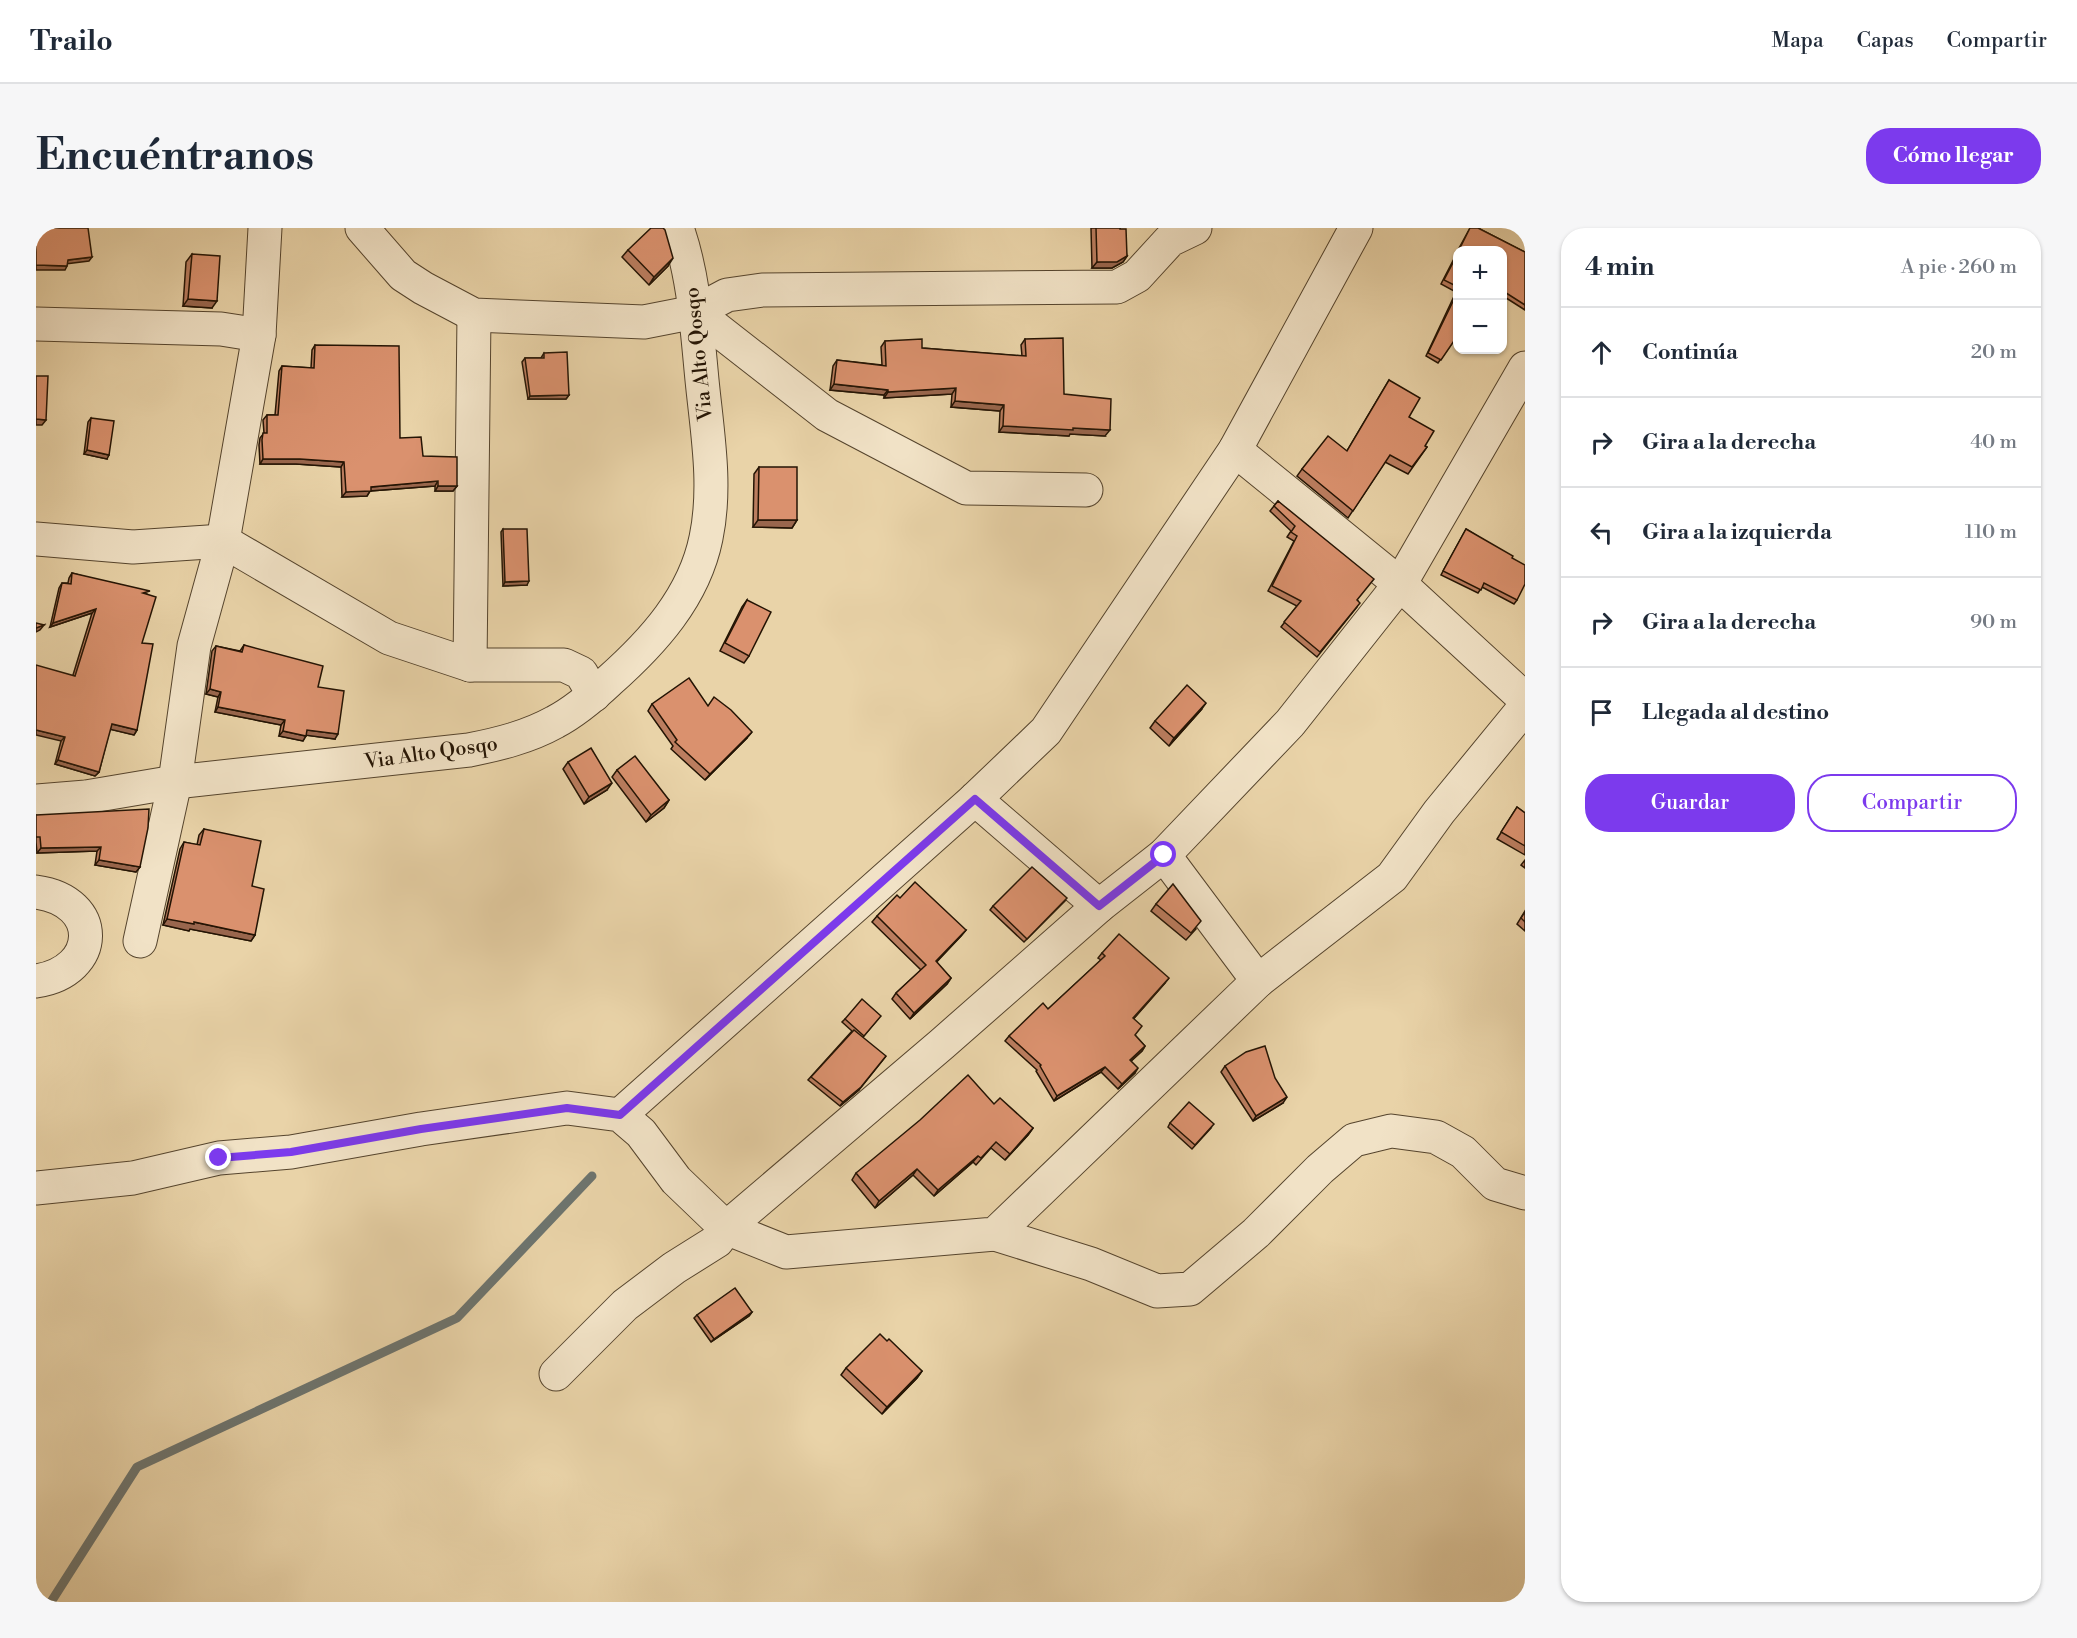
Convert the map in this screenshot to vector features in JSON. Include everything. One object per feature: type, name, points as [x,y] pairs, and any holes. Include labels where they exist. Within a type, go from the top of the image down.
[{"type":"street","points":[[140,941],[175,782],[194,646],[223,541],[259,335],[265,228]]},
{"type":"street","points":[[362,228],[403,275],[474,315],[644,322],[695,312],[727,296],[762,290],[1117,287],[1137,276],[1170,240],[1195,228]]},
{"type":"street","name":"Via Alto Qosqo","points":[[36,801],[86,797],[175,782],[469,750],[514,740],[556,722],[594,695],[642,650],[678,607],[696,570],[707,537],[712,483],[695,312],[685,250],[677,228]]},
{"type":"street","points":[[620,1115],[975,799],[1046,731],[1235,450],[1356,228]]},
{"type":"street","points":[[695,312],[826,416],[966,488],[1086,490]]},
{"type":"street","points":[[470,665],[474,315]]},
{"type":"street","points":[[36,324],[221,329],[259,335]]},
{"type":"street","points":[[556,1374],[625,1305],[674,1268],[717,1240],[726,1228],[942,1044],[1099,906],[1164,855],[1290,723],[1400,584],[1525,368]]},
{"type":"street","points":[[1235,450],[1400,584],[1525,699]]},
{"type":"street","points":[[36,539],[133,547],[223,541],[389,638],[470,665],[564,665],[581,673],[594,695]]},
{"type":"street","points":[[995,1234],[1257,981],[1392,877],[1439,812],[1525,706]]},
{"type":"street","points":[[975,799],[1099,906]]},
{"type":"street","points":[[1164,855],[1257,981]]},
{"type":"street","points":[[36,892],[51,894],[72,905],[82,919],[86,937],[84,950],[70,968],[44,980],[36,981]]},
{"type":"street","points":[[36,1188],[133,1178],[219,1158],[291,1152],[421,1129],[567,1108],[620,1115],[641,1133],[676,1180],[726,1228],[786,1252],[995,1234],[1091,1264],[1157,1292],[1190,1290],[1256,1233],[1320,1169],[1354,1140],[1391,1131],[1436,1137],[1463,1152],[1495,1184],[1525,1193]]},
{"type":"building","points":[[36,228],[88,228],[92,257],[68,260],[67,266],[36,265]]},
{"type":"building","points":[[651,228],[665,230],[673,258],[654,277],[628,250]]},
{"type":"building","points":[[1096,228],[1126,229],[1127,256],[1117,262],[1097,262]]},
{"type":"building","points":[[1470,228],[1478,228],[1525,252],[1525,305],[1507,294],[1507,246],[1461,246]]},
{"type":"building","points":[[192,254],[220,256],[217,301],[188,299]]},
{"type":"building","points":[[1453,263],[1453,284],[1444,280]]},
{"type":"building","points":[[1453,301],[1453,342],[1441,360],[1428,353]]},
{"type":"building","points":[[1063,338],[1064,394],[1111,399],[1110,430],[1003,426],[1004,405],[955,401],[956,388],[888,392],[888,390],[834,384],[837,360],[886,366],[885,341],[922,339],[922,348],[1026,356],[1025,339]]},
{"type":"building","points":[[315,345],[399,346],[400,438],[421,437],[423,456],[457,457],[457,486],[438,486],[438,481],[371,487],[371,491],[346,492],[344,462],[263,459],[262,440],[263,433],[267,433],[267,415],[278,415],[282,366],[314,368]]},
{"type":"building","points":[[567,352],[569,395],[530,396],[525,358],[544,358],[544,353]]},
{"type":"building","points":[[36,376],[48,376],[46,420],[36,419]]},
{"type":"building","points":[[1389,380],[1420,398],[1409,417],[1434,431],[1425,446],[1427,447],[1412,467],[1390,455],[1353,511],[1302,469],[1328,436],[1347,451]]},
{"type":"building","points":[[91,418],[114,421],[109,455],[87,450]]},
{"type":"building","points":[[759,467],[797,467],[797,520],[758,520]]},
{"type":"building","points":[[1278,501],[1374,579],[1357,600],[1360,603],[1320,652],[1284,622],[1301,601],[1272,586],[1297,536],[1291,532],[1295,526],[1274,506]]},
{"type":"building","points":[[503,529],[527,529],[529,581],[505,582]]},
{"type":"building","points":[[1466,529],[1525,565],[1525,584],[1517,600],[1484,583],[1481,590],[1443,571]]},
{"type":"building","points":[[72,573],[150,591],[143,593],[156,597],[142,643],[153,644],[137,730],[112,724],[99,772],[58,760],[65,737],[36,730],[36,665],[75,676],[96,609],[53,623],[62,583],[71,584]]},
{"type":"building","points":[[747,600],[771,612],[749,656],[725,643]]},
{"type":"building","points":[[244,645],[323,666],[318,687],[344,691],[338,734],[307,730],[306,736],[283,731],[285,720],[218,707],[221,692],[210,689],[216,646],[242,652]]},
{"type":"building","points":[[689,678],[708,706],[714,697],[731,710],[752,732],[710,774],[675,742],[677,740],[652,704]]},
{"type":"building","points":[[1187,685],[1206,703],[1174,738],[1155,721]]},
{"type":"building","points":[[591,748],[612,783],[589,797],[568,762]]},
{"type":"building","points":[[635,756],[669,800],[651,815],[617,770]]},
{"type":"building","points":[[1517,807],[1525,813],[1525,846],[1501,832]]},
{"type":"building","points":[[149,809],[148,828],[140,867],[99,860],[101,847],[41,848],[40,837],[36,837],[36,815]]},
{"type":"building","points":[[204,829],[261,841],[252,886],[264,889],[255,935],[194,922],[194,924],[167,919],[184,842],[200,845]]},
{"type":"building","points":[[1032,867],[1067,898],[1027,939],[993,906]]},
{"type":"building","points":[[915,882],[966,930],[936,961],[951,978],[914,1013],[896,993],[926,965],[877,916],[897,895],[900,898]]},
{"type":"building","points":[[1173,884],[1201,921],[1191,933],[1156,904]]},
{"type":"building","points":[[1119,934],[1169,978],[1133,1018],[1142,1026],[1135,1035],[1145,1046],[1130,1060],[1138,1068],[1122,1084],[1105,1067],[1057,1096],[1041,1065],[1009,1036],[1043,1003],[1048,1009],[1105,956],[1102,953]]},
{"type":"building","points":[[862,999],[881,1016],[864,1036],[845,1019]]},
{"type":"building","points":[[854,1030],[886,1056],[861,1087],[843,1102],[811,1077]]},
{"type":"building","points":[[1265,1046],[1275,1078],[1287,1097],[1256,1116],[1225,1066],[1246,1052]]},
{"type":"building","points":[[968,1075],[994,1104],[1000,1098],[1033,1128],[1010,1154],[996,1142],[981,1158],[978,1156],[938,1190],[917,1169],[879,1201],[856,1173],[920,1120]]},
{"type":"building","points":[[1189,1102],[1214,1124],[1195,1145],[1170,1123]]},
{"type":"building","points":[[735,1288],[752,1312],[714,1339],[697,1315]]},
{"type":"building","points":[[880,1334],[887,1341],[889,1339],[922,1371],[887,1407],[846,1368]]},
{"type":"waterway","points":[[51,1602],[137,1467],[457,1318],[592,1176]]},
{"type":"route","points":[[219,1158],[291,1152],[421,1129],[567,1108],[620,1115],[975,799],[1099,906],[1164,855]]}]
